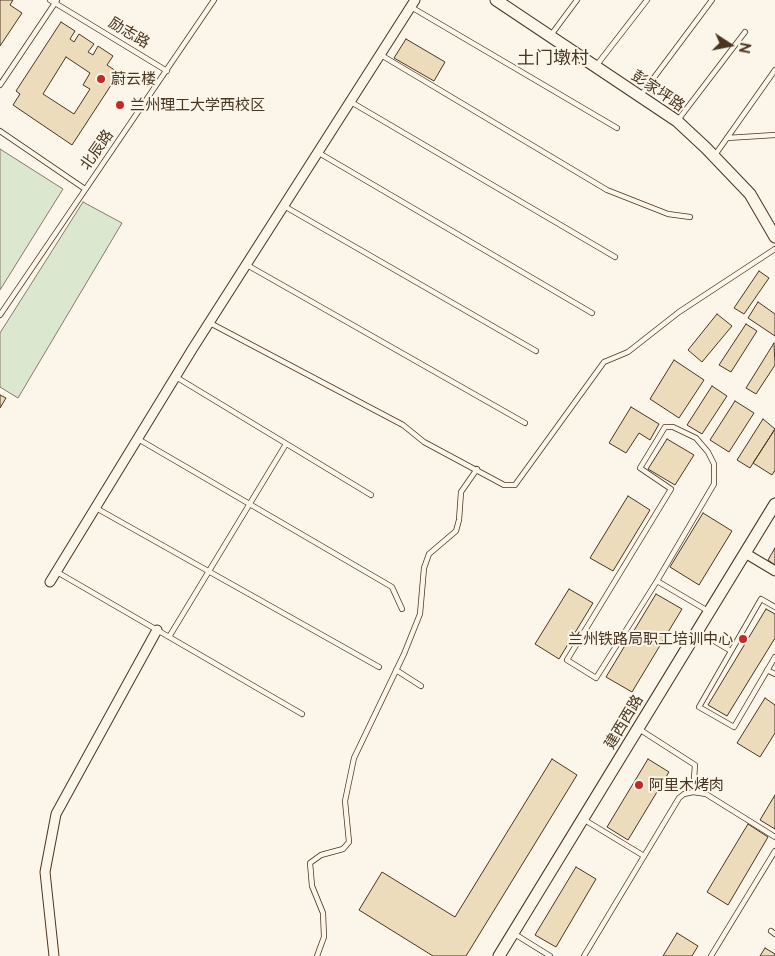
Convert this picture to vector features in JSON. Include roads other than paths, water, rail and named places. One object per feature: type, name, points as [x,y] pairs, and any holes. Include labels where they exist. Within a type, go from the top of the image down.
[{"type":"street","name":"彭家坪路","points":[[496,0],[677,121],[750,194],[775,237]]},
{"type":"street","points":[[50,582],[176,377],[413,4]]},
{"type":"street","name":"建西西路","points":[[499,956],[775,504]]},
{"type":"street","points":[[745,553],[775,571]]},
{"type":"street","points":[[54,956],[45,872],[56,814],[157,630]]},
{"type":"lane","name":"北辰路","points":[[0,314],[214,0]]},
{"type":"lane","points":[[550,36],[577,0]]},
{"type":"lane","points":[[595,66],[647,0]]},
{"type":"lane","points":[[640,96],[712,0]]},
{"type":"lane","name":"励志路","points":[[54,1],[167,71]]},
{"type":"lane","points":[[0,85],[54,1]]},
{"type":"lane","points":[[413,4],[618,128]]},
{"type":"lane","points":[[677,121],[745,32]]},
{"type":"lane","points":[[381,55],[607,190],[668,214],[690,217]]},
{"type":"lane","points":[[714,156],[775,70]]},
{"type":"lane","points":[[351,102],[615,257]]},
{"type":"lane","points":[[0,132],[85,189]]},
{"type":"lane","points":[[727,138],[775,135]]},
{"type":"lane","points":[[319,153],[592,313]]},
{"type":"lane","points":[[284,206],[536,351]]},
{"type":"lane","points":[[210,323],[403,425],[424,442],[504,484],[515,484],[604,362],[628,352],[679,312],[775,249]]},
{"type":"lane","points":[[247,265],[525,423]]},
{"type":"lane","points":[[176,377],[371,495]]},
{"type":"lane","points":[[673,427],[696,438],[708,452],[714,464],[714,484],[657,581],[596,678],[568,660],[671,489],[640,468],[665,428],[673,427]]},
{"type":"lane","points":[[138,439],[392,587],[402,609]]},
{"type":"lane","points":[[170,637],[286,444]]},
{"type":"lane","points":[[318,956],[324,936],[323,913],[312,886],[310,863],[321,855],[343,849],[349,842],[345,801],[354,758],[396,670],[420,614],[424,568],[429,554],[456,531],[459,520],[460,492],[477,469]]},
{"type":"lane","points":[[96,508],[379,667]]},
{"type":"lane","points":[[57,572],[302,714]]},
{"type":"lane","points":[[657,581],[709,612]]},
{"type":"lane","points":[[775,607],[761,599],[699,706],[734,727],[775,656]]},
{"type":"lane","points":[[698,631],[731,651]]},
{"type":"lane","points":[[396,670],[421,686]]},
{"type":"lane","points":[[767,670],[775,674]]},
{"type":"lane","points":[[638,728],[695,764],[693,792]]},
{"type":"lane","points":[[584,956],[680,798],[693,792],[706,794],[775,837]]},
{"type":"lane","points":[[583,818],[644,856]]},
{"type":"lane","points":[[711,956],[775,851]]},
{"type":"lane","points":[[513,933],[550,956]]},
{"type":"place","name":"蔚云楼","points":[[101,79]]},
{"type":"place","name":"兰州理工大学西校区","points":[[120,105]]},
{"type":"place","name":"兰州铁路局职工培训中心","points":[[743,639]]},
{"type":"place","name":"阿里木烤肉","points":[[639,785]]},
{"type":"district","name":"土门墩村","points":[[553,59]]}]
